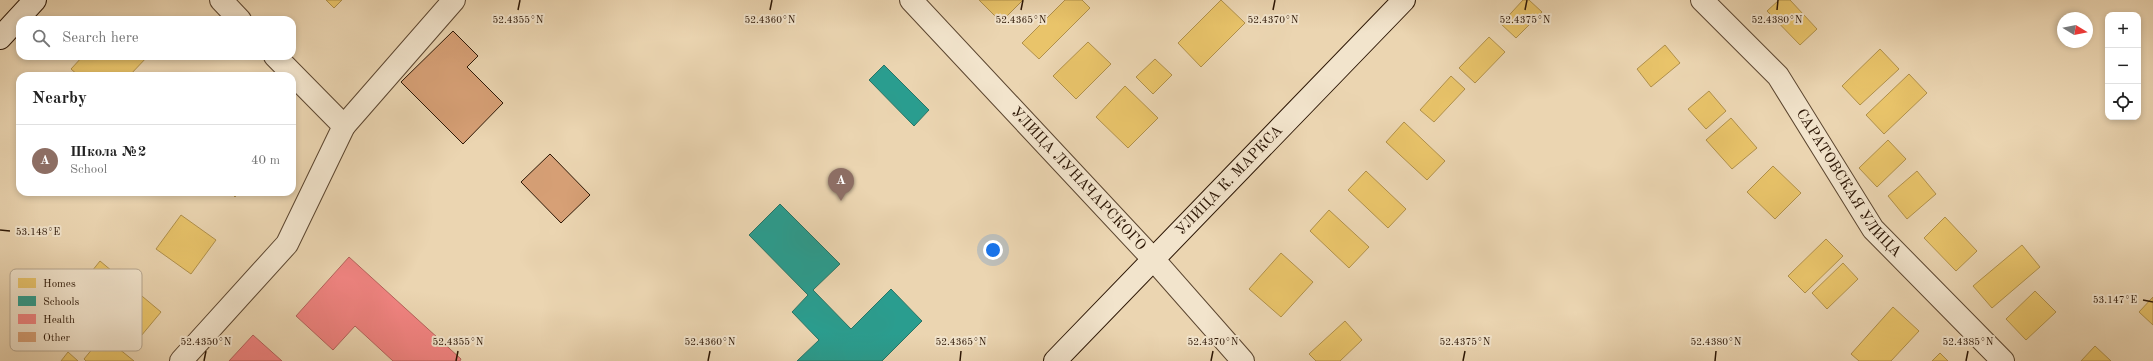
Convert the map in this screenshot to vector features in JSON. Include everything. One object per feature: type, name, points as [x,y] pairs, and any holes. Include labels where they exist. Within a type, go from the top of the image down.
[{"type":"street","points":[[20,16],[35,0]]},
{"type":"street","points":[[220,0],[236,16]]},
{"type":"street","points":[[181,361],[287,244],[344,126],[454,0]]},
{"type":"street","name":"УЛИЦА ЛУНАЧАРСКОГО","points":[[911,0],[1154,260],[1243,361]]},
{"type":"street","name":"УЛИЦА К. МАРКСА","points":[[1055,361],[1404,0]]},
{"type":"street","name":"САРАТОВСКАЯ УЛИЦА","points":[[1702,0],[1778,76],[1873,229],[2003,361]]},
{"type":"street","points":[[0,38],[16,21]]},
{"type":"street","points":[[279,60],[291,72]]},
{"type":"street","points":[[296,77],[344,126]]},
{"type":"building: Homes","points":[[326,0],[342,0],[334,8]]},
{"type":"building: Homes","points":[[979,0],[1023,0],[1001,22]]},
{"type":"building: Homes","points":[[1065,0],[1082,0],[1090,8],[1039,59],[1022,43]]},
{"type":"building: Homes","points":[[1221,0],[1245,23],[1201,67],[1178,43]]},
{"type":"building: Homes","points":[[1523,0],[1529,0],[1542,12],[1516,38],[1501,24]]},
{"type":"building: Homes","points":[[1779,0],[1790,0],[1817,29],[1800,45],[1767,11]]},
{"type":"building: Homes","points":[[1489,37],[1505,52],[1475,83],[1459,68]]},
{"type":"building: Homes","points":[[1088,42],[1111,64],[1076,99],[1053,76]]},
{"type":"building: Homes","points":[[1665,45],[1680,63],[1651,87],[1637,69]]},
{"type":"building: Homes","points":[[1880,49],[1899,69],[1860,105],[1842,86]]},
{"type":"building: Homes","points":[[1155,59],[1172,75],[1153,94],[1136,77]]},
{"type":"building: Homes","points":[[79,60],[144,60],[133,72],[74,72],[71,69]]},
{"type":"building: Homes","points":[[1909,74],[1927,93],[1884,134],[1866,115]]},
{"type":"building: Homes","points":[[1451,76],[1465,89],[1434,122],[1420,110]]},
{"type":"building: Homes","points":[[1125,86],[1158,118],[1128,148],[1096,117]]},
{"type":"building: Homes","points":[[1709,91],[1726,111],[1706,129],[1688,109]]},
{"type":"building: Homes","points":[[1731,118],[1757,148],[1732,169],[1706,140]]},
{"type":"building: Homes","points":[[1404,122],[1445,161],[1427,180],[1386,142]]},
{"type":"building: Homes","points":[[1888,140],[1906,159],[1877,187],[1859,168]]},
{"type":"building: Homes","points":[[1773,166],[1801,193],[1775,219],[1747,192]]},
{"type":"building: Homes","points":[[1366,171],[1406,209],[1388,228],[1348,190]]},
{"type":"building: Homes","points":[[1917,171],[1936,194],[1907,219],[1888,196]]},
{"type":"building: Homes","points":[[1329,210],[1369,247],[1349,268],[1310,231]]},
{"type":"building: Homes","points":[[181,215],[216,240],[191,274],[156,249]]},
{"type":"building: Homes","points":[[1945,217],[1977,251],[1956,271],[1924,238]]},
{"type":"building: Homes","points":[[1826,239],[1843,256],[1805,293],[1788,276]]},
{"type":"building: Homes","points":[[2022,245],[2040,267],[1992,308],[1973,286]]},
{"type":"building: Homes","points":[[1281,253],[1313,282],[1281,317],[1249,289]]},
{"type":"building: Homes","points":[[100,261],[110,269],[94,269]]},
{"type":"building: Homes","points":[[1843,263],[1858,279],[1827,309],[1812,293]]},
{"type":"building: Homes","points":[[2035,291],[2056,312],[2026,340],[2006,319]]},
{"type":"building: Homes","points":[[142,296],[161,312],[142,335]]},
{"type":"building: Homes","points":[[2153,297],[2153,325],[2139,312]]},
{"type":"building: Homes","points":[[1893,307],[1919,331],[1891,361],[1859,361],[1851,354]]},
{"type":"building: Homes","points":[[1345,321],[1362,340],[1340,361],[1316,361],[1309,354]]},
{"type":"building: Homes","points":[[2095,346],[2111,361],[2081,361]]},
{"type":"building: Homes","points":[[91,351],[122,351],[134,361],[86,361],[84,359]]},
{"type":"building: Homes","points":[[68,352],[78,361],[61,361]]},
{"type":"building: Homes","points":[[1940,353],[1948,361],[1932,361]]},
{"type":"building: Schools","points":[[884,65],[929,110],[914,126],[869,80]]},
{"type":"building: Schools","points":[[780,204],[840,264],[813,290],[851,329],[891,289],[922,321],[882,361],[797,361],[819,340],[792,312],[808,295],[749,235]]},
{"type":"building: Health","points":[[349,257],[461,359],[460,361],[393,361],[355,326],[333,350],[296,316]]},
{"type":"building: Health","points":[[253,335],[282,361],[229,361]]},
{"type":"building: Other","points":[[453,31],[478,56],[467,67],[503,103],[463,144],[401,82]]},
{"type":"building: Other","points":[[550,154],[590,195],[561,223],[521,182]]},
{"type":"place","name":"Школа №2","points":[[841,201]]}]
